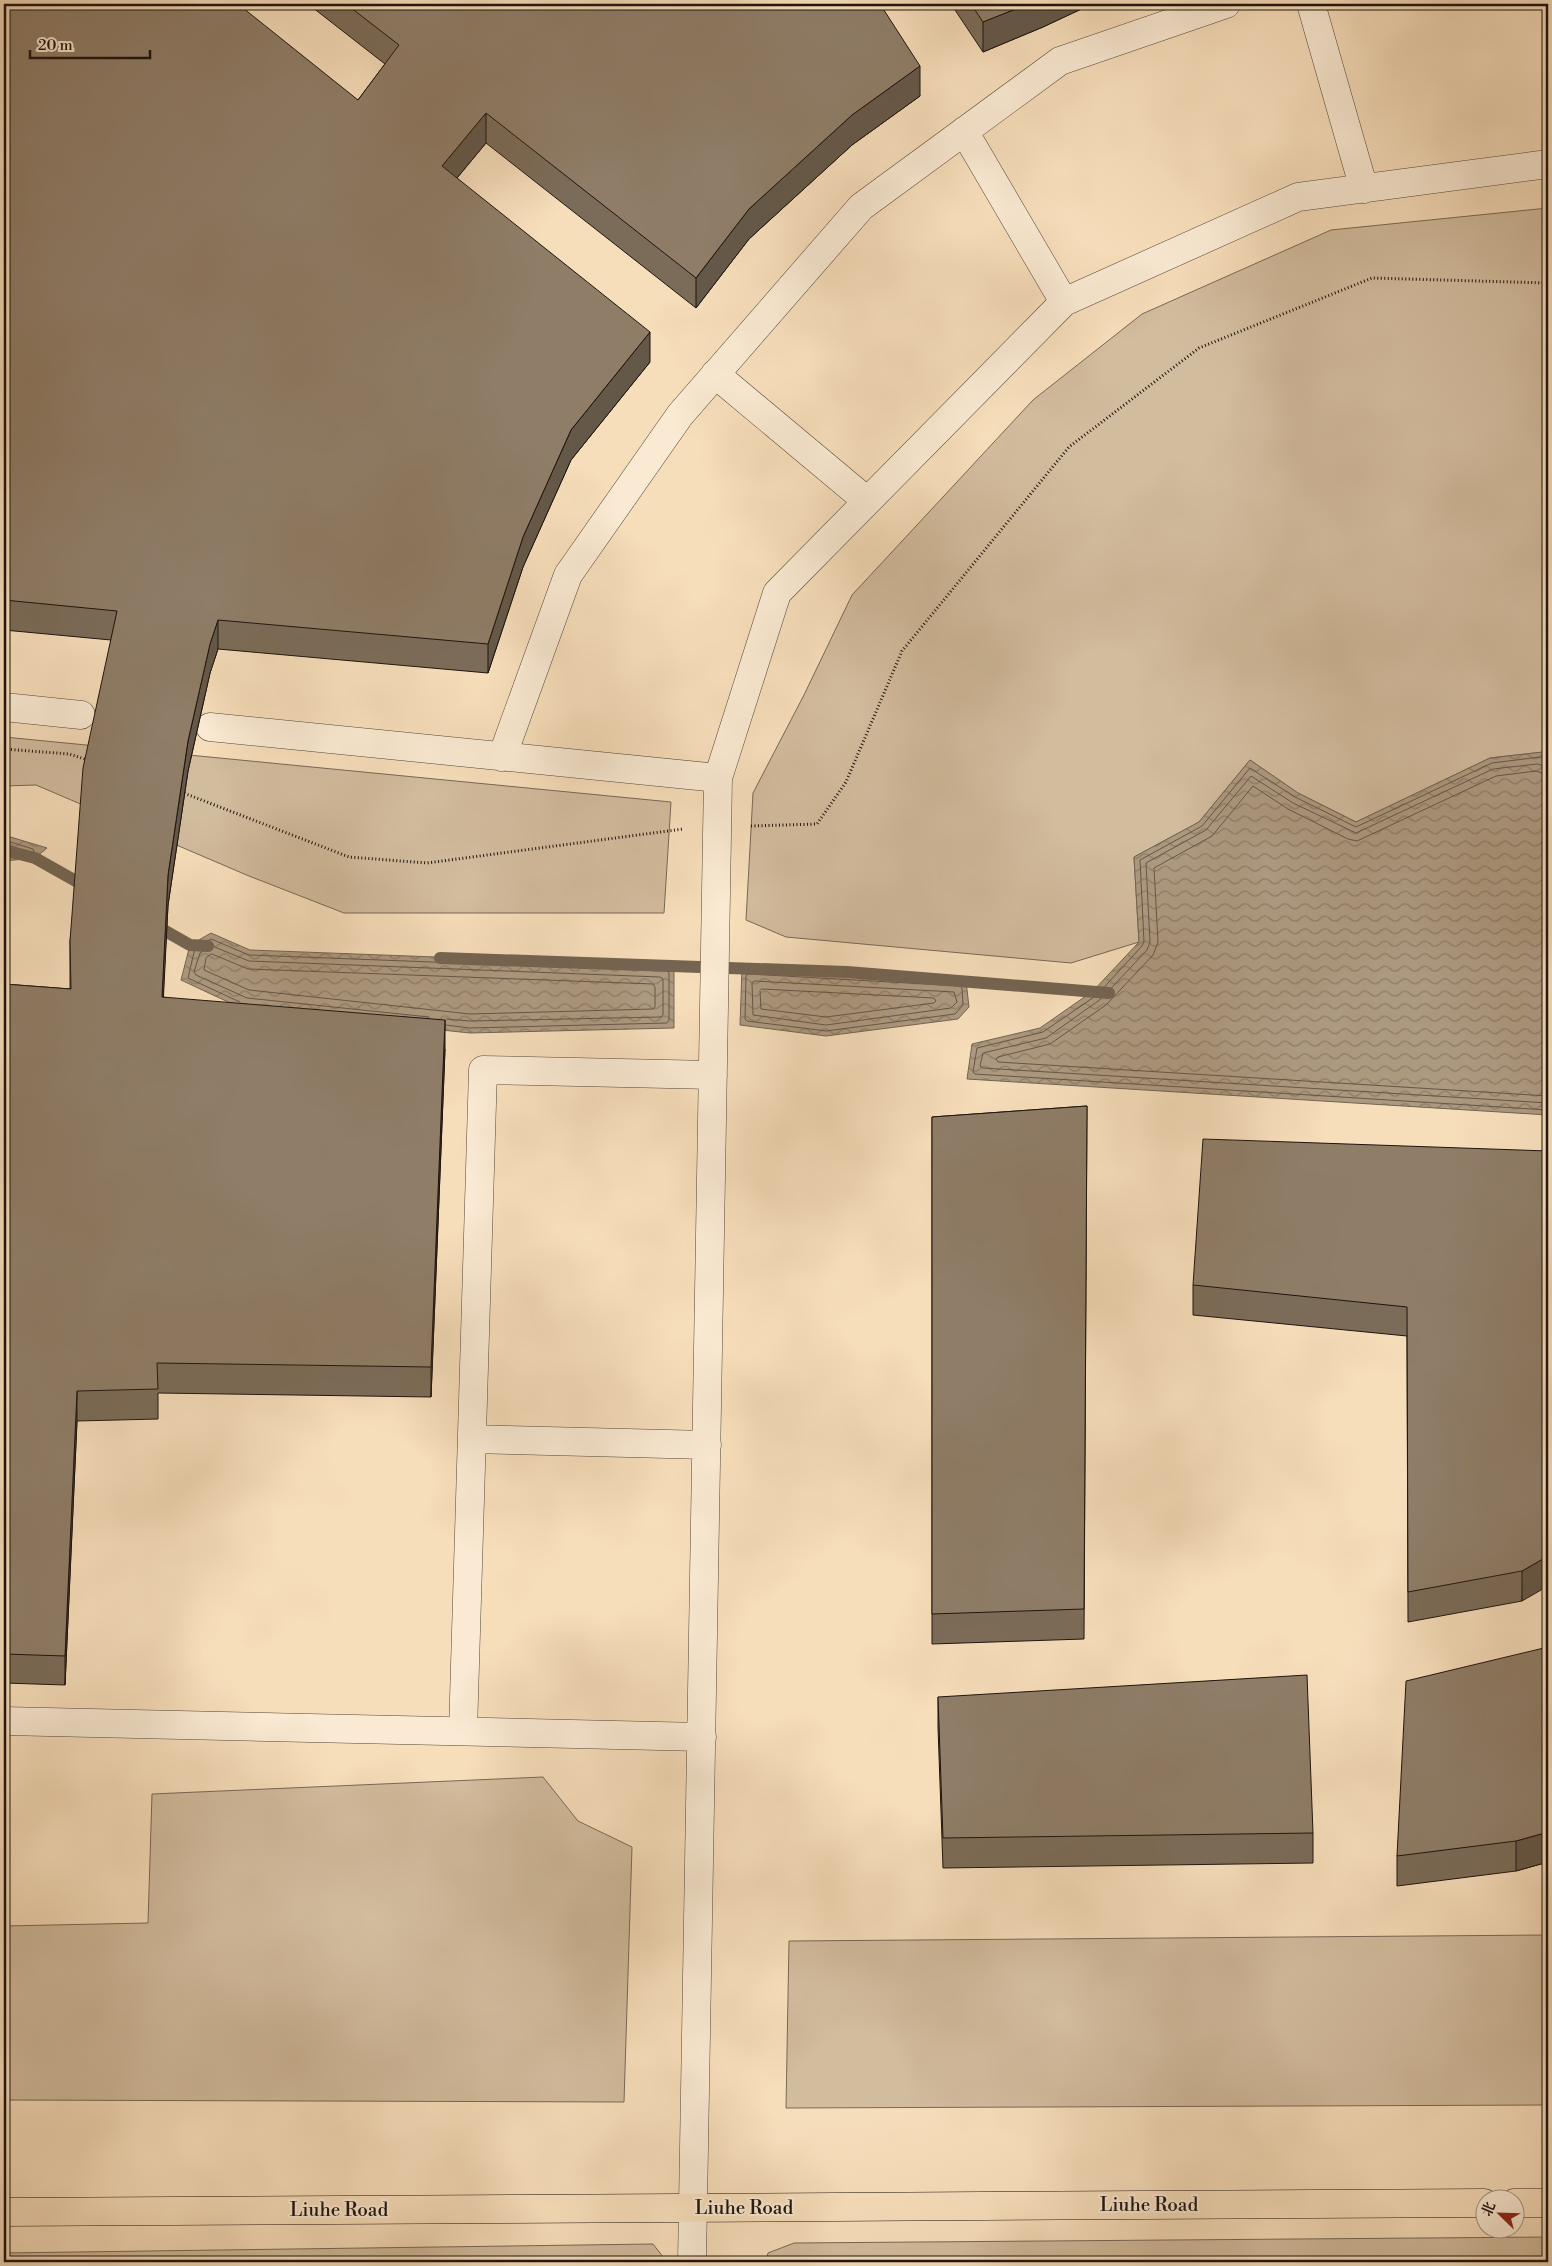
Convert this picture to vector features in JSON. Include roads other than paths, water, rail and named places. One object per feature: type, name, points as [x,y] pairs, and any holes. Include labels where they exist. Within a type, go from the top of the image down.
[{"type":"main road","name":"Liuhe Road","points":[[4,2212],[1474,2203]]},
{"type":"main road","points":[[1524,2203],[1548,2203]]},
{"type":"street","points":[[502,757],[568,575],[680,415],[861,207],[1060,61],[1226,4]]},
{"type":"street","points":[[1311,4],[1364,189]]},
{"type":"street","points":[[964,131],[1064,302]]},
{"type":"street","points":[[692,2262],[718,778],[777,593],[1064,302],[1298,197],[1548,164]]},
{"type":"street","points":[[715,374],[867,501]]},
{"type":"street","points":[[4,707],[81,714]]},
{"type":"street","points":[[210,727],[718,778]]},
{"type":"street","points":[[463,1731],[483,1070],[713,1074]]},
{"type":"street","points":[[472,1440],[707,1445]]},
{"type":"street","points":[[4,1721],[702,1737]]},
{"type":"water","points":[[1543,752],[1548,758],[1548,1115],[967,1079],[972,1044],[1040,1028],[1093,991],[1139,942],[1134,857],[1199,822],[1250,760],[1298,793],[1356,822],[1490,758]]},
{"type":"water","points":[[4,835],[47,848],[35,858],[4,861]]},
{"type":"water","points":[[211,933],[250,950],[674,966],[674,1028],[470,1033],[243,1009],[181,980],[190,945]]},
{"type":"water","points":[[742,969],[966,981],[969,1007],[958,1019],[826,1036],[740,1025]]},
{"type":"waterway","points":[[4,850],[35,858],[90,889]]},
{"type":"waterway","points":[[153,924],[190,945],[208,946]]},
{"type":"waterway","points":[[440,958],[847,972],[1109,993]]}]
